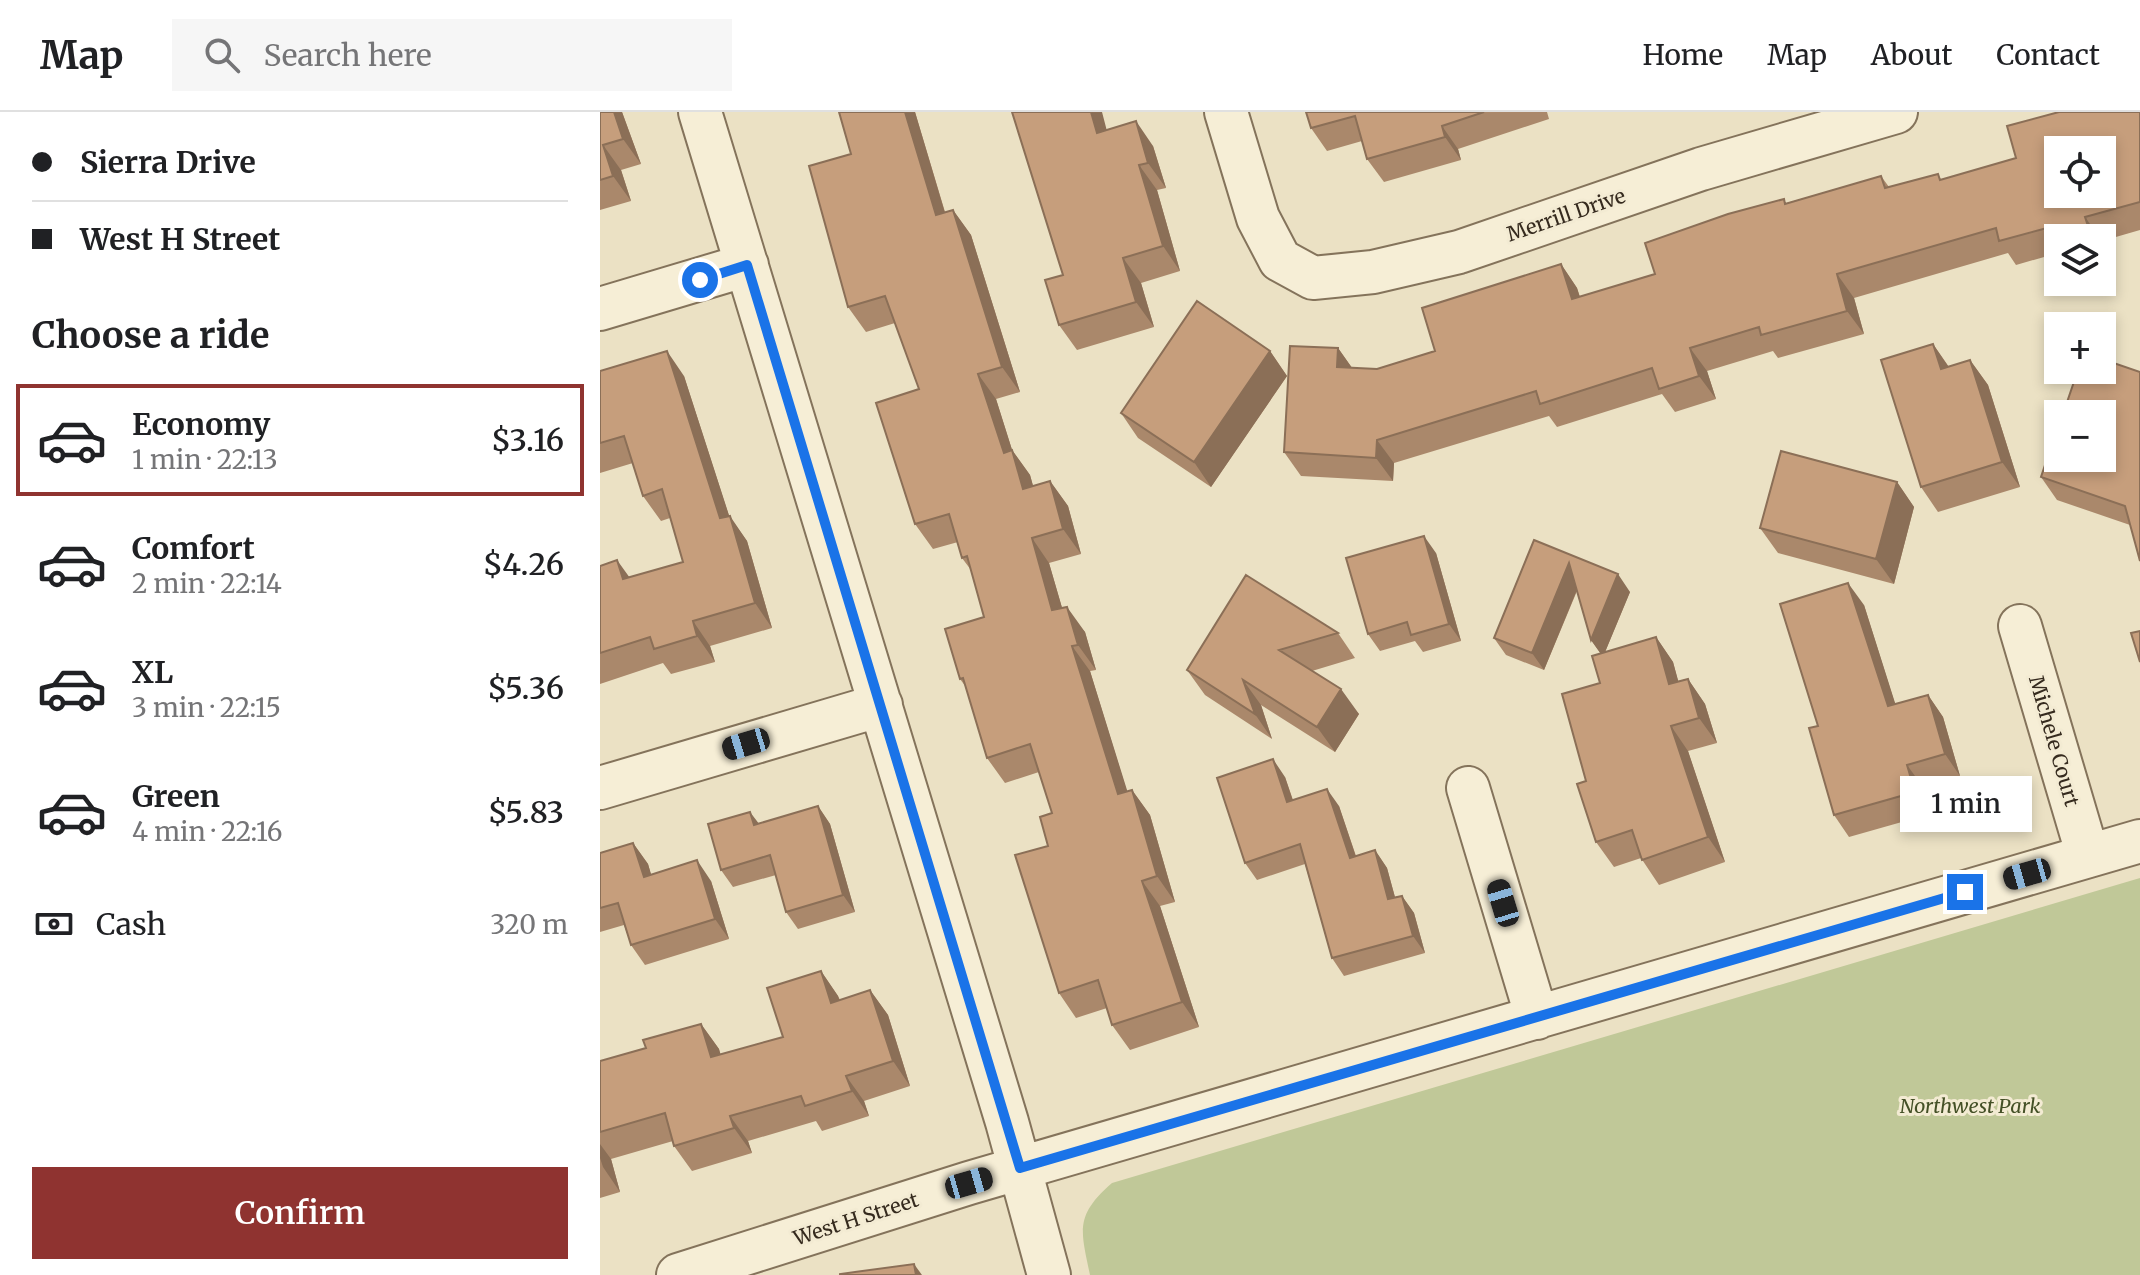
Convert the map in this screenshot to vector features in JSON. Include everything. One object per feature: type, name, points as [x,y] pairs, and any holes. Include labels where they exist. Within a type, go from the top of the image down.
[{"type":"street","points":[[700,112],[1020,1168],[1049,1275]]},
{"type":"street","name":"Merrill Drive","points":[[1226,112],[1258,218],[1280,260],[1313,278],[1373,272],[1459,252],[1701,169],[1896,112]]},
{"type":"street","points":[[600,309],[747,265]]},
{"type":"street","name":"Michele Court","points":[[2020,626],[2088,856]]},
{"type":"street","points":[[600,788],[881,705]]},
{"type":"street","points":[[1468,788],[1537,1018]]},
{"type":"street","name":"West H Street","points":[[678,1275],[1020,1168],[2140,841]]},
{"type":"green space","name":"Northwest Park","points":[[2140,878],[2140,1275],[1090,1275],[1083,1225],[1091,1205],[1112,1183]]},
{"type":"building","points":[[600,112],[614,112],[623,139],[603,145],[613,176],[600,180]]},
{"type":"building","points":[[839,112],[905,112],[936,215],[953,210],[1002,367],[978,374],[1004,453],[1012,450],[1023,489],[1050,481],[1063,529],[1032,538],[1052,610],[1067,607],[1078,645],[1072,646],[1118,794],[1132,790],[1157,876],[1142,881],[1182,1002],[1112,1025],[1098,980],[1059,993],[1015,855],[1048,846],[1040,817],[1052,813],[1030,744],[987,758],[945,629],[984,617],[967,556],[962,558],[949,514],[915,524],[876,403],[919,389],[885,296],[848,307],[809,166],[851,154]]},
{"type":"building","points":[[1012,112],[1091,112],[1097,133],[1136,121],[1148,163],[1139,165],[1163,246],[1123,258],[1136,302],[1059,325],[1045,280],[1063,275]]},
{"type":"building","points":[[1306,112],[1484,112],[1442,126],[1445,137],[1367,159],[1355,116],[1311,128]]},
{"type":"building","points":[[2059,112],[2140,112],[2140,202],[2085,217],[2087,224],[2044,224],[2044,229],[1999,241],[1996,228],[1837,274],[1847,311],[1761,335],[1759,327],[1690,348],[1699,376],[1659,389],[1652,368],[1540,404],[1536,391],[1377,440],[1376,458],[1284,452],[1290,346],[1338,348],[1337,367],[1377,369],[1435,351],[1422,308],[1561,264],[1572,299],[1655,274],[1645,243],[1728,214],[1784,199],[1785,204],[1881,176],[1885,188],[1938,174],[1940,180],[2016,158],[2007,126]]},
{"type":"building","points":[[1197,301],[1270,351],[1194,462],[1121,413]]},
{"type":"building","points":[[1933,344],[1941,369],[1970,360],[2002,462],[1921,487],[1881,360]]},
{"type":"building","points":[[667,351],[720,518],[730,516],[755,603],[693,621],[697,636],[654,649],[650,637],[600,653],[600,566],[617,560],[623,579],[683,562],[662,489],[643,496],[624,436],[600,443],[600,371]]},
{"type":"building","points":[[2116,364],[2140,372],[2140,561],[2125,506],[2041,477],[2044,468],[2044,472],[2116,472],[2116,400],[2068,400],[2073,384],[2116,384]]},
{"type":"building","points":[[1781,451],[1897,482],[1876,559],[1760,528]]},
{"type":"building","points":[[1424,536],[1449,624],[1411,635],[1407,622],[1368,634],[1346,558]]},
{"type":"building","points":[[1534,540],[1618,574],[1591,640],[1569,563],[1532,653],[1494,638]]},
{"type":"building","points":[[1246,575],[1338,633],[1279,650],[1341,689],[1317,727],[1243,680],[1255,714],[1187,670]]},
{"type":"building","points":[[1848,583],[1888,706],[1928,695],[1945,754],[1907,765],[1915,792],[1834,815],[1809,728],[1818,726],[1780,604]]},
{"type":"building","points":[[2140,631],[2140,662],[2131,633]]},
{"type":"building","points":[[1656,637],[1669,684],[1688,679],[1699,718],[1671,726],[1708,837],[1642,860],[1632,830],[1596,842],[1577,784],[1586,781],[1562,694],[1600,683],[1592,656]]},
{"type":"building","points":[[1273,759],[1287,802],[1327,789],[1350,858],[1375,850],[1388,899],[1402,896],[1413,936],[1332,958],[1300,844],[1245,863],[1217,778]]},
{"type":"building","points":[[818,806],[843,895],[786,912],[770,855],[721,870],[708,824],[750,812],[754,825]]},
{"type":"building","points":[[633,843],[644,877],[697,860],[715,919],[631,945],[618,903],[600,908],[600,853]]},
{"type":"building","points":[[821,971],[831,1003],[870,990],[893,1061],[846,1076],[852,1091],[805,1106],[801,1096],[730,1116],[734,1128],[674,1146],[665,1113],[600,1132],[600,1061],[646,1048],[643,1040],[701,1024],[711,1057],[783,1037],[767,988]]},
{"type":"building","points":[[914,1264],[916,1275],[840,1275],[840,1274]]},
{"type":"route","points":[[700,280],[747,265],[1020,1168],[1965,892]]}]
